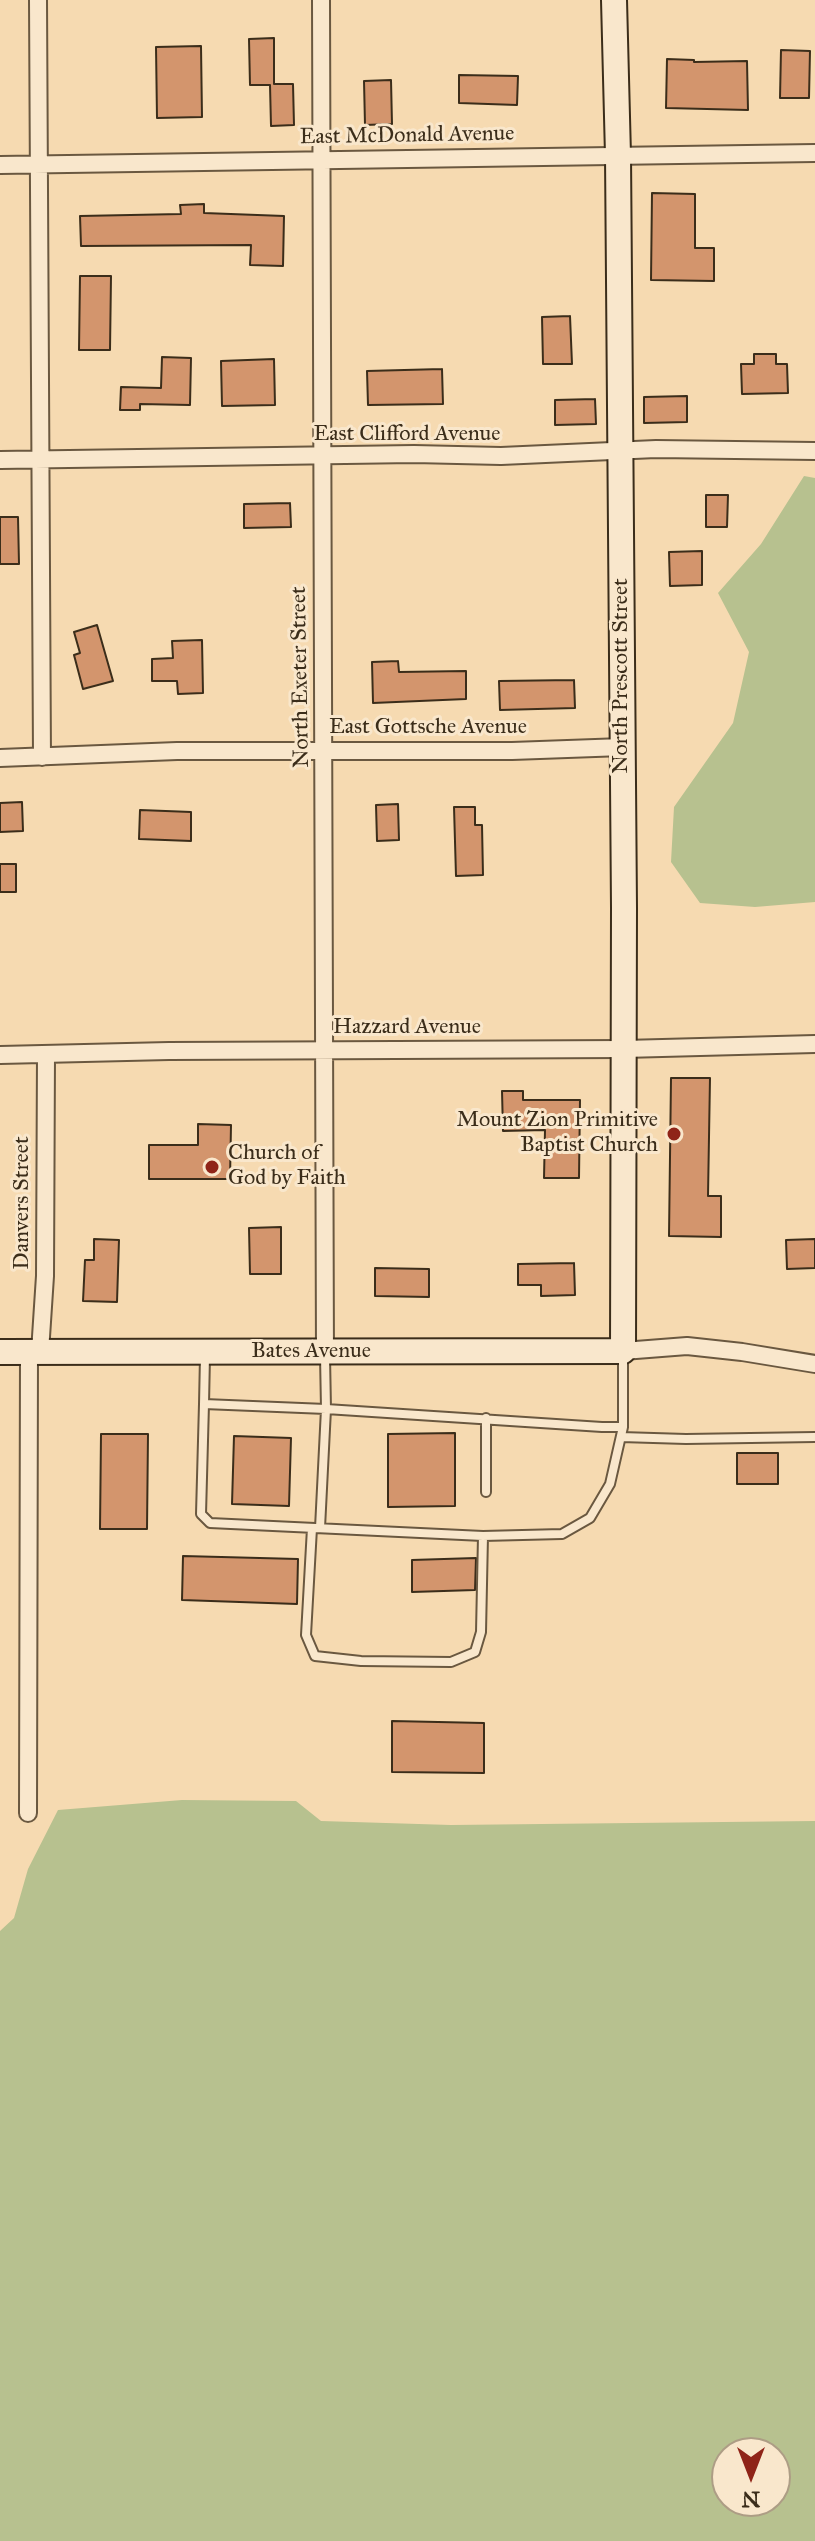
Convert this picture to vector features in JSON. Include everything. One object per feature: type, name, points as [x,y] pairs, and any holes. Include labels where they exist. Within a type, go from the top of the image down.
[{"type":"street","points":[[0,758],[42,757],[38,0]]},
{"type":"street","name":"North Exeter Street","points":[[321,0],[325,1353]]},
{"type":"street","name":"North Prescott Street","points":[[614,0],[623,747],[623,1351]]},
{"type":"street","name":"East McDonald Avenue","points":[[0,165],[815,153]]},
{"type":"street","name":"East Clifford Avenue","points":[[0,460],[414,454],[501,456],[656,449],[815,451]]},
{"type":"street","name":"East Gottsche Avenue","points":[[42,757],[177,751],[512,751],[623,747]]},
{"type":"street","name":"Hazzard Avenue","points":[[0,1055],[624,1049],[815,1044]]},
{"type":"street","name":"Danvers Street","points":[[28,1813],[35,1352],[45,1276],[46,1055]]},
{"type":"street","points":[[623,1351],[687,1346],[815,1364]]},
{"type":"street","name":"Bates Avenue","points":[[0,1352],[623,1351]]},
{"type":"lane","points":[[205,1352],[201,1514],[210,1523],[483,1536],[562,1534],[590,1518],[610,1484],[622,1432],[623,1351]]},
{"type":"lane","points":[[325,1353],[326,1409],[306,1635],[315,1656],[361,1661],[451,1662],[475,1652],[481,1632],[483,1536]]},
{"type":"lane","points":[[204,1404],[486,1418],[602,1427],[686,1439],[815,1437]]},
{"type":"lane","points":[[486,1418],[486,1492]]},
{"type":"green space","points":[[804,476],[815,478],[815,902],[755,907],[700,903],[671,862],[674,807],[733,723],[749,652],[718,593],[761,544]]},
{"type":"green space","points":[[182,1800],[296,1801],[321,1821],[451,1825],[815,1821],[815,2541],[0,2541],[0,1931],[14,1918],[28,1869],[58,1810]]},
{"type":"building","points":[[274,38],[274,84],[293,84],[294,125],[271,126],[270,85],[250,85],[249,39]]},
{"type":"building","points":[[201,46],[202,117],[157,118],[156,47]]},
{"type":"building","points":[[781,50],[810,51],[809,98],[780,98]]},
{"type":"building","points":[[667,59],[747,61],[748,110],[666,108]]},
{"type":"building","points":[[459,75],[518,76],[517,105],[459,103]]},
{"type":"building","points":[[391,80],[392,124],[365,125],[364,81]]},
{"type":"building","points":[[652,193],[695,194],[695,248],[714,248],[714,281],[651,280]]},
{"type":"building","points":[[204,204],[204,213],[284,216],[283,266],[250,265],[251,245],[81,246],[80,216],[181,214],[180,205]]},
{"type":"building","points":[[80,276],[111,276],[110,350],[79,350]]},
{"type":"building","points":[[570,316],[572,364],[543,364],[542,317]]},
{"type":"building","points":[[754,354],[776,354],[776,364],[787,364],[788,393],[742,394],[741,364],[754,364]]},
{"type":"building","points":[[162,357],[191,358],[190,405],[140,404],[140,410],[120,410],[121,387],[161,388]]},
{"type":"building","points":[[274,359],[275,405],[222,406],[221,361]]},
{"type":"building","points":[[442,369],[443,404],[368,405],[367,371]]},
{"type":"building","points":[[687,396],[687,422],[644,423],[644,397]]},
{"type":"building","points":[[595,399],[596,424],[555,425],[555,400]]},
{"type":"building","points":[[706,495],[728,495],[727,527],[706,527]]},
{"type":"building","points":[[290,503],[291,527],[244,528],[244,504]]},
{"type":"building","points":[[0,517],[18,517],[19,564],[0,564]]},
{"type":"building","points":[[702,551],[702,585],[670,586],[669,552]]},
{"type":"building","points":[[97,625],[113,681],[83,689],[74,655],[80,653],[74,632]]},
{"type":"building","points":[[202,640],[203,693],[178,694],[177,681],[152,681],[152,659],[173,658],[172,641]]},
{"type":"building","points":[[398,661],[399,672],[466,671],[466,699],[373,703],[372,662]]},
{"type":"building","points":[[574,680],[575,708],[500,710],[499,681]]},
{"type":"building","points":[[22,802],[23,831],[0,832],[0,803]]},
{"type":"building","points":[[398,804],[399,840],[377,841],[376,805]]},
{"type":"building","points":[[454,807],[475,807],[475,825],[482,825],[483,875],[456,876]]},
{"type":"building","points":[[140,810],[191,812],[191,841],[139,839]]},
{"type":"building","points":[[0,864],[16,864],[16,892],[0,892]]},
{"type":"building","points":[[671,1078],[710,1078],[708,1196],[721,1196],[721,1237],[669,1236]]},
{"type":"building","points":[[502,1091],[523,1091],[523,1100],[580,1100],[579,1178],[544,1178],[545,1130],[503,1131]]},
{"type":"building","points":[[198,1124],[231,1125],[230,1179],[149,1179],[149,1145],[198,1145]]},
{"type":"building","points":[[281,1227],[281,1274],[250,1274],[249,1228]]},
{"type":"building","points":[[94,1239],[119,1240],[117,1302],[83,1301],[85,1260],[94,1260]]},
{"type":"building","points":[[815,1239],[815,1268],[787,1269],[786,1240]]},
{"type":"building","points":[[574,1263],[575,1295],[541,1296],[541,1285],[518,1285],[518,1264]]},
{"type":"building","points":[[375,1268],[429,1269],[429,1297],[375,1296]]},
{"type":"building","points":[[455,1433],[455,1506],[388,1507],[388,1434]]},
{"type":"building","points":[[101,1434],[148,1434],[147,1529],[100,1529]]},
{"type":"building","points":[[234,1436],[291,1438],[289,1506],[232,1504]]},
{"type":"building","points":[[737,1453],[778,1453],[778,1484],[737,1484]]},
{"type":"building","points":[[183,1556],[298,1559],[297,1604],[182,1600]]},
{"type":"building","points":[[476,1558],[475,1590],[412,1592],[412,1560]]},
{"type":"building","points":[[392,1721],[484,1723],[484,1773],[392,1772]]},
{"type":"place","name":"Mount Zion Primitive Baptist Church","points":[[674,1134]]},
{"type":"place","name":"Church of God by Faith","points":[[212,1167]]}]
